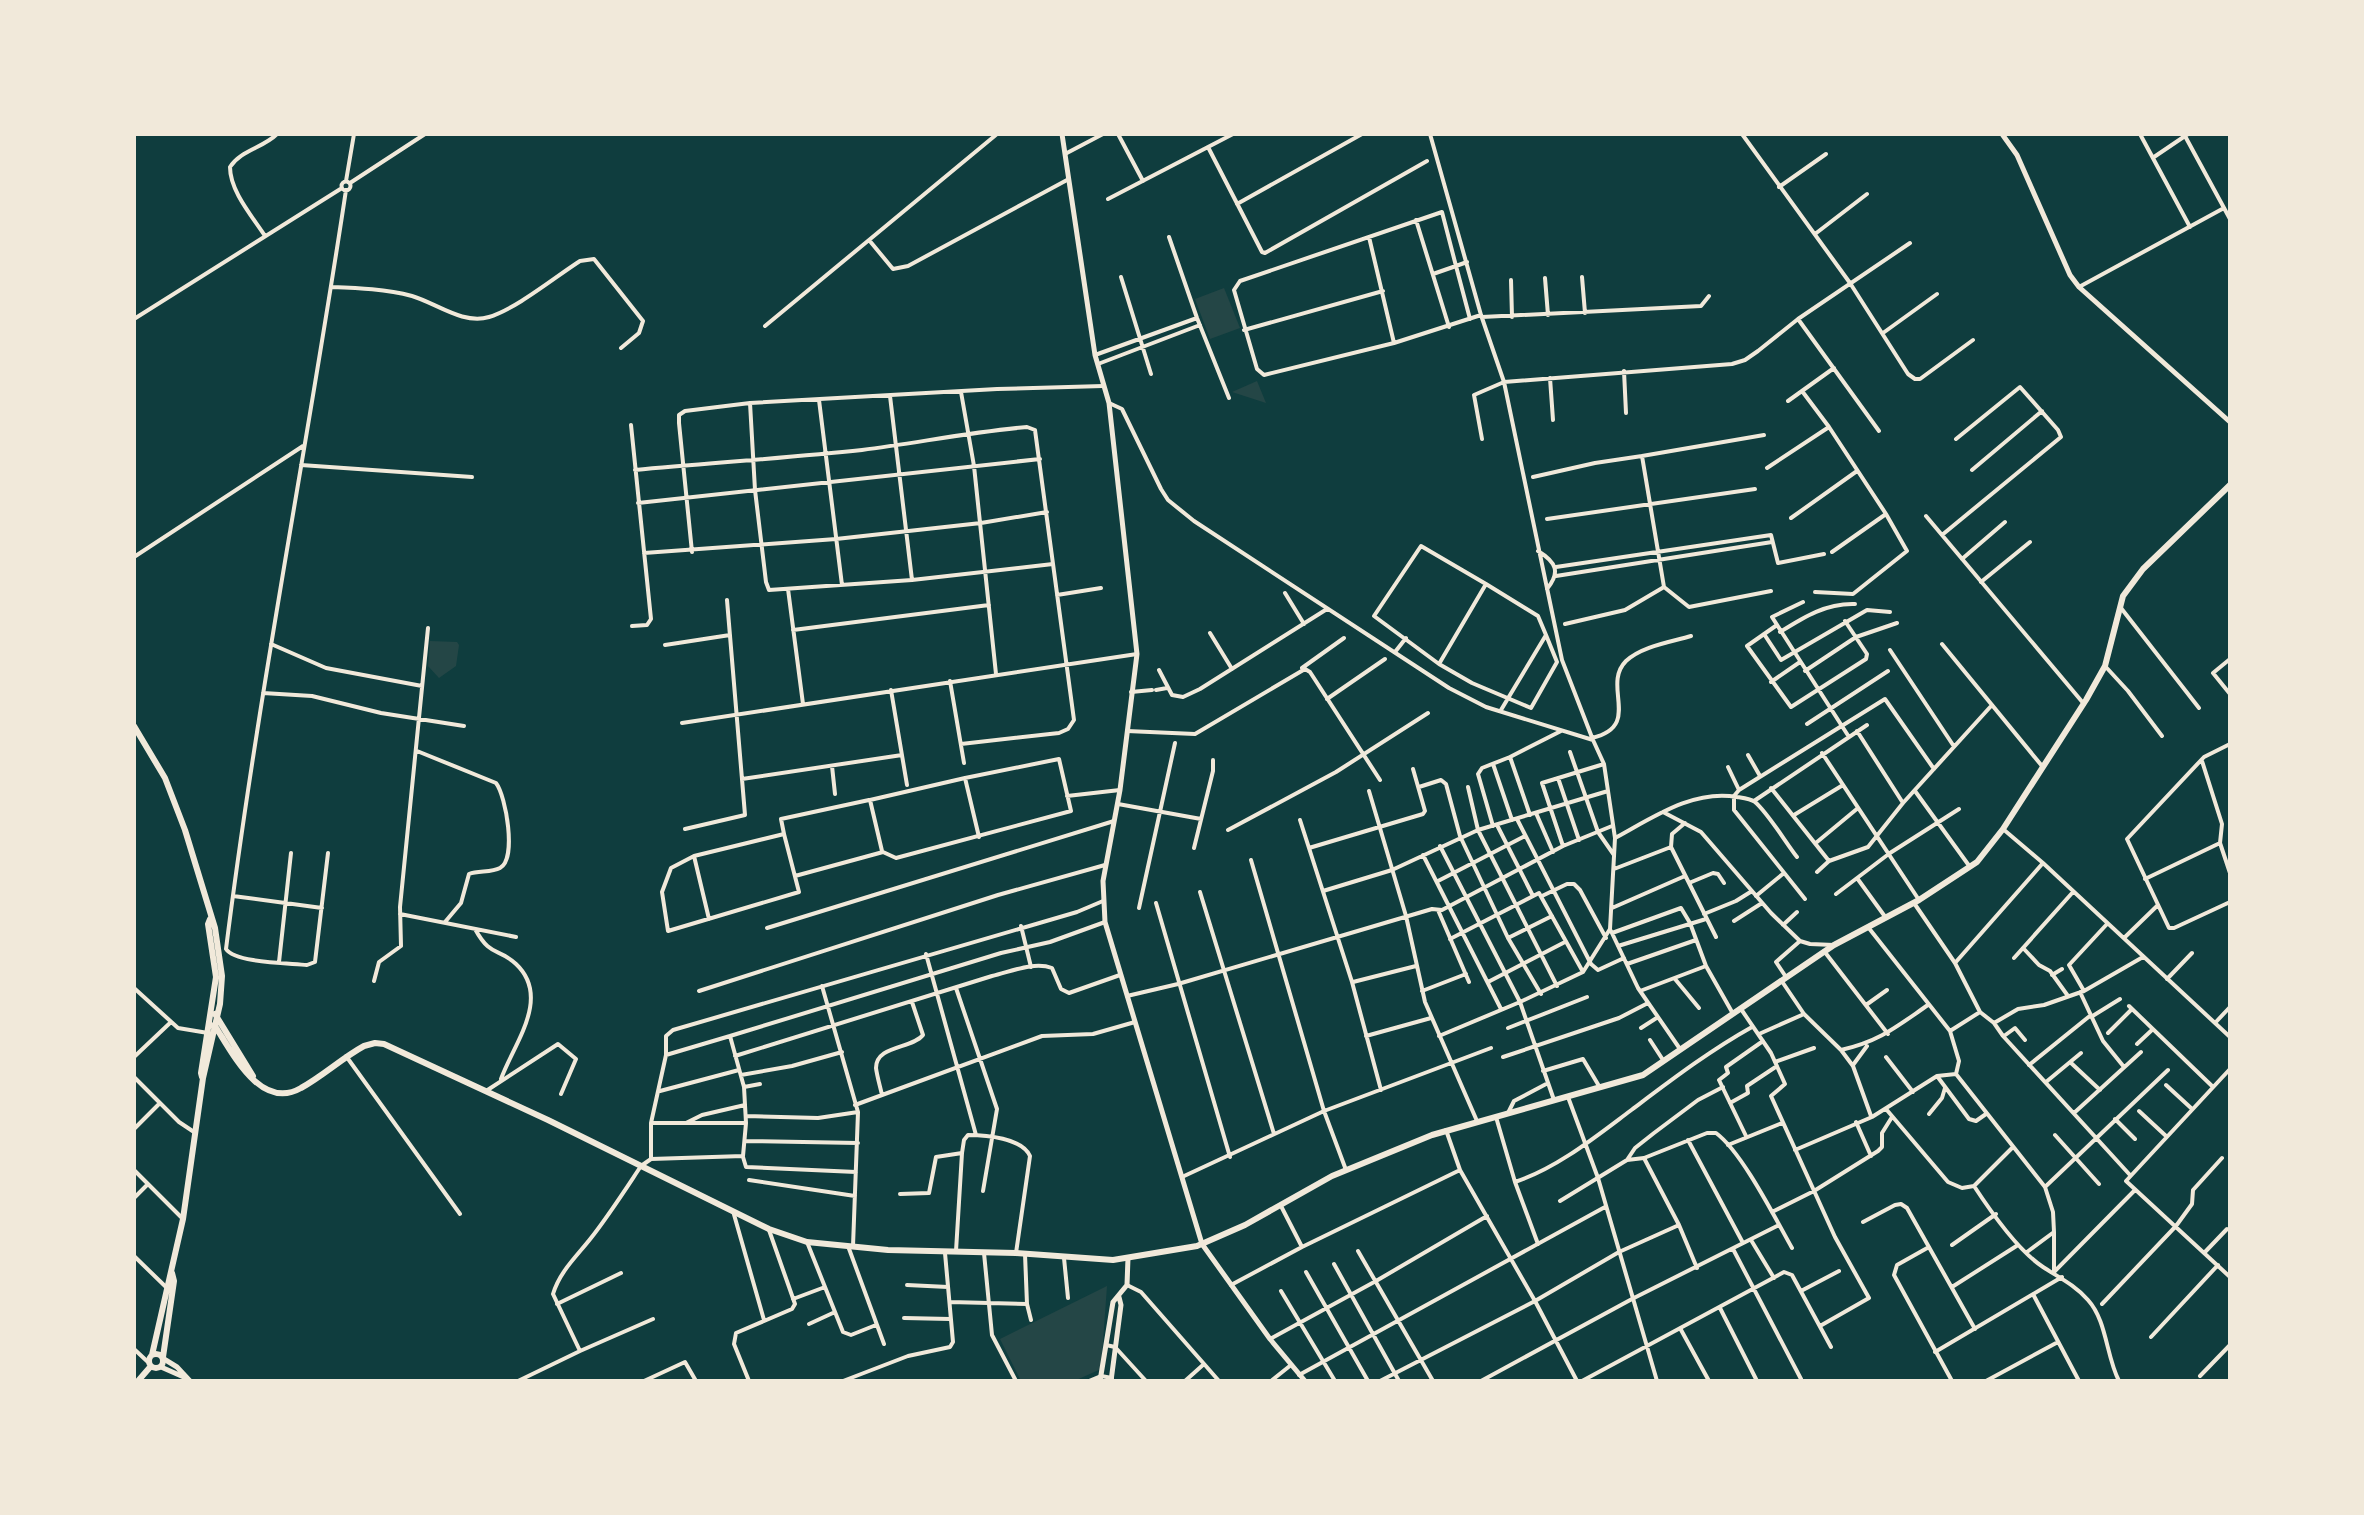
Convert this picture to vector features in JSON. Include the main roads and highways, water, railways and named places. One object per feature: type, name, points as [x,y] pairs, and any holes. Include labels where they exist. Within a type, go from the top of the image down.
[{"type":"main road","points":[[212,1025],[245,1071],[271,1092],[290,1093],[364,1046],[384,1044],[769,1229],[807,1242],[945,1253],[1064,1258],[1128,1258],[1202,1244],[1346,1170],[1446,1130],[1643,1075],[1824,951],[1916,901],[1970,867],[2003,829],[2084,704],[2105,666],[2123,596],[2143,569],[2230,485]]},
{"type":"main road","points":[[134,726],[158,765],[194,855],[210,919],[208,924],[216,977],[215,1014],[194,1132],[183,1219],[151,1361]]},
{"type":"main road","points":[[215,1014],[254,1079]]},
{"type":"main road","points":[[203,1078],[201,1073],[212,1025]]},
{"type":"main road","points":[[163,1361],[174,1281],[172,1273]]},
{"type":"main road","points":[[138,1381],[158,1354],[163,1361]]},
{"type":"main road","points":[[151,1361],[163,1361]]}]
